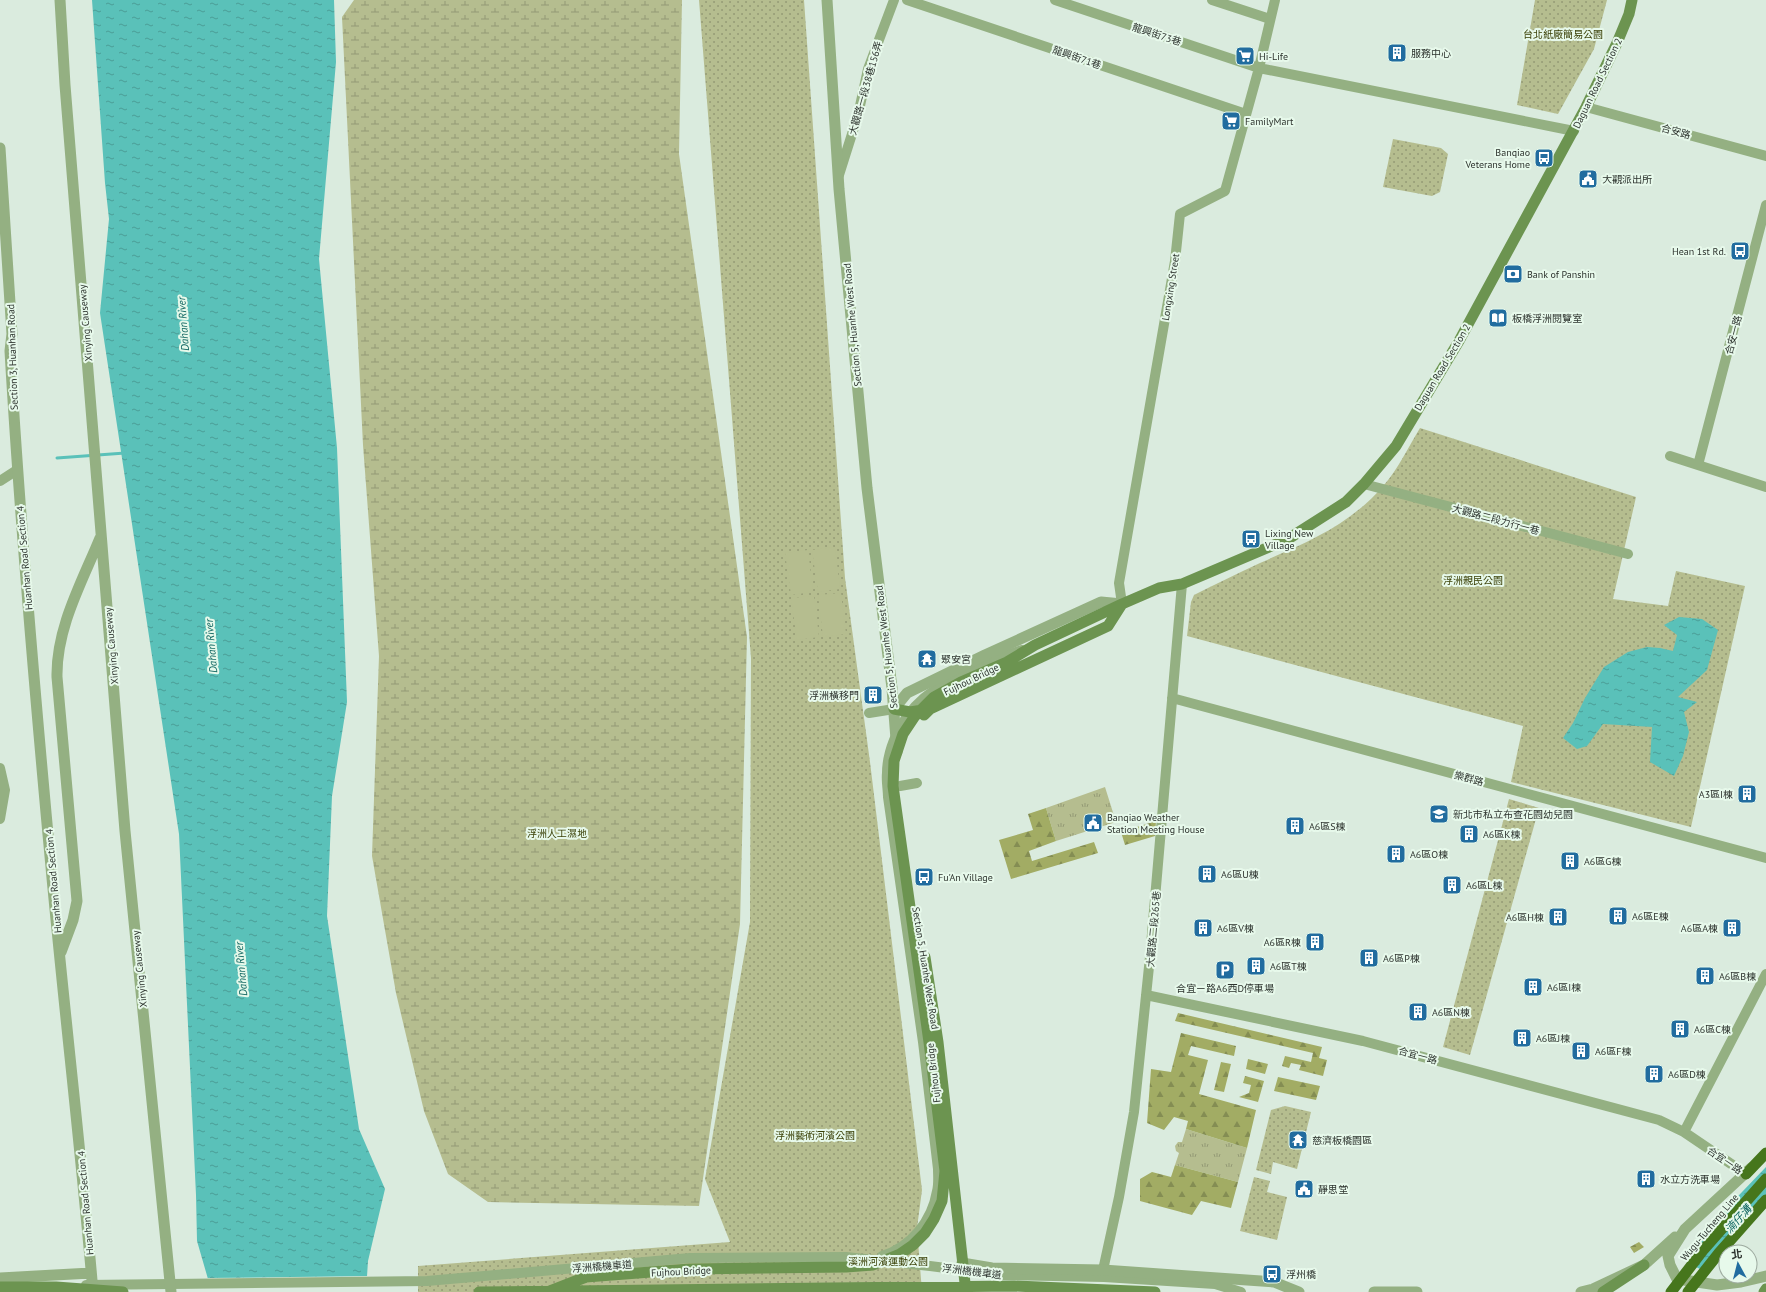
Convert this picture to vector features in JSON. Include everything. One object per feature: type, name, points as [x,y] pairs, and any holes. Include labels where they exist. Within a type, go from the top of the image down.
[{"type":"highway","points":[[1746,1174],[1766,1153]]},
{"type":"highway","name":"Wugu-Tucheng Line","points":[[1672,1292],[1704,1249],[1766,1179]]},
{"type":"highway","points":[[1688,1292],[1719,1253],[1766,1200]]},
{"type":"main road","name":"Daguan Road Section 2","points":[[1122,604],[1159,588],[1182,584],[1288,539],[1346,502],[1364,484],[1396,446],[1459,341],[1574,132],[1617,43],[1629,14],[1632,0]]},
{"type":"main road","name":"Fujhou Bridge","points":[[550,1291],[586,1277],[690,1269],[846,1267],[873,1264],[900,1254],[913,1245],[925,1233],[936,1215],[942,1201],[945,1171],[930,1042],[893,786],[894,761],[903,734],[915,716],[934,698],[961,682],[1007,662],[1035,645],[1122,604]]},
{"type":"main road","points":[[894,709],[910,712],[930,709],[1108,626],[1122,604]]},
{"type":"main road","points":[[897,763],[918,721],[930,709]]},
{"type":"main road","name":"Section 5, Huanhe West Road","points":[[897,763],[904,824],[938,1042],[966,1292]]},
{"type":"main road","points":[[1603,1292],[1644,1265]]},
{"type":"main road","points":[[479,1292],[1014,1286],[1155,1292]]},
{"type":"main road","points":[[0,1288],[56,1288],[123,1292]]},
{"type":"street","name":"Xinying Causeway","points":[[60,0],[65,85],[125,831],[172,1292]]},
{"type":"street","name":"Section 5, Huanhe West Road","points":[[827,0],[838,177],[867,488],[894,709],[897,763]]},
{"type":"street","name":"大觀路一段38巷156弄","points":[[838,177],[858,115],[868,70],[894,0]]},
{"type":"street","name":"龍興街71巷","points":[[907,0],[1246,114]]},
{"type":"street","name":"龍興街73巷","points":[[1055,0],[1259,68],[1574,132]]},
{"type":"street","points":[[1212,0],[1270,19]]},
{"type":"street","name":"Longxing Street","points":[[1122,604],[1119,583],[1175,261],[1180,214],[1225,191],[1276,0]]},
{"type":"street","name":"合安路","points":[[1586,107],[1766,156]]},
{"type":"street","name":"Section 3, Huanhan Road","points":[[0,148],[12,334],[10,351],[17,470]]},
{"type":"street","name":"合安一路","points":[[1698,465],[1766,205]]},
{"type":"street","points":[[1670,456],[1766,487]]},
{"type":"street","points":[[0,481],[17,470]]},
{"type":"street","name":"Huanhan Road Section 4","points":[[17,470],[60,955],[93,1292]]},
{"type":"street","name":"大觀路二段力行一巷","points":[[1364,484],[1628,554]]},
{"type":"street","points":[[60,955],[73,920],[77,901],[57,677],[57,660],[63,629],[101,536]]},
{"type":"street","name":"大觀路二段265巷","points":[[1103,1270],[1119,1198],[1134,1112],[1146,995],[1182,584]]},
{"type":"street","points":[[869,713],[894,709],[907,693],[985,655],[1101,602],[1122,604]]},
{"type":"street","points":[[635,1264],[846,1262],[873,1259],[888,1254],[902,1246],[925,1224],[933,1208],[938,1190],[938,1170],[923,1042],[888,797],[886,772],[890,750],[899,728],[911,709],[925,696],[941,685],[1003,656],[1035,645]]},
{"type":"street","name":"樂群路","points":[[1172,698],[1766,858]]},
{"type":"street","points":[[0,768],[5,790],[0,819]]},
{"type":"street","points":[[900,786],[917,783]]},
{"type":"street","points":[[1684,1132],[1766,974]]},
{"type":"street","name":"合宜一路","points":[[1146,995],[1363,1041],[1658,1120],[1684,1132],[1746,1174]]},
{"type":"street","points":[[1581,1292],[1593,1289],[1644,1265],[1746,1174]]},
{"type":"street","points":[[1685,1229],[1668,1256],[1670,1265],[1677,1279],[1717,1285],[1741,1282],[1766,1276]]},
{"type":"street","name":"浮洲橋機車道","points":[[56,1288],[75,1285],[427,1281],[690,1258],[846,1257],[1000,1275],[1104,1277],[1215,1284],[1241,1292]]},
{"type":"street","points":[[962,1264],[992,1268],[1103,1270],[1274,1282],[1299,1292]]},
{"type":"street","points":[[3,1278],[91,1273]]},
{"type":"street","points":[[3,1278],[17,1279],[19,1292]]},
{"type":"street","points":[[1374,1292],[1417,1292]]},
{"type":"green space","name":"浮洲人工濕地","points":[[354,0],[682,0],[679,154],[747,637],[740,924],[699,1206],[488,1202],[448,1174],[424,1111],[396,993],[372,856],[379,656],[363,445],[342,17]]},
{"type":"green space","name":"浮洲藝術河濱公園","points":[[699,0],[804,0],[845,578],[870,762],[922,1190],[917,1228],[922,1292],[418,1292],[418,1266],[730,1242],[705,1179],[750,922],[751,658]]},
{"type":"green space","name":"台北紙廠簡易公園","points":[[1535,0],[1607,0],[1594,49],[1558,114],[1517,105]]},
{"type":"green space","points":[[1393,139],[1441,148],[1448,154],[1440,192],[1432,196],[1383,187]]},
{"type":"green space","name":"浮洲親民公園","points":[[1420,428],[1636,497],[1613,599],[1668,606],[1676,571],[1745,586],[1691,827],[1511,782],[1523,726],[1187,636],[1191,602],[1194,595],[1311,540],[1356,512],[1371,499],[1389,479],[1399,465]]},
{"type":"green space","points":[[835,547],[840,589],[818,592],[812,550]]},
{"type":"green space","points":[[808,550],[813,592],[791,595],[785,553]]},
{"type":"green space","points":[[841,593],[846,634],[823,637],[818,595]]},
{"type":"green space","points":[[814,596],[819,637],[797,640],[791,598]]},
{"type":"green space","points":[[1105,787],[1116,822],[1056,841],[1046,808]]},
{"type":"green space","points":[[1509,799],[1539,808],[1470,1055],[1443,1047]]},
{"type":"green space","points":[[1046,808],[1056,841],[1029,851],[1032,861],[1094,842],[1098,853],[1011,879],[999,840],[1033,830],[1028,814]]},
{"type":"green space","points":[[1156,821],[1155,836],[1125,845],[1121,832]]},
{"type":"green space","points":[[1178,1013],[1322,1047],[1319,1058],[1327,1060],[1323,1076],[1299,1070],[1301,1065],[1291,1063],[1289,1068],[1282,1066],[1285,1056],[1311,1062],[1313,1053],[1175,1021]]},
{"type":"green space","points":[[1181,1033],[1236,1046],[1234,1056],[1191,1046],[1188,1055],[1208,1060],[1199,1094],[1256,1110],[1247,1148],[1186,1129],[1188,1121],[1174,1117],[1164,1130],[1147,1123],[1151,1069],[1171,1072]]},
{"type":"green space","points":[[1248,1059],[1268,1064],[1265,1074],[1246,1069]]},
{"type":"green space","points":[[1221,1062],[1231,1064],[1224,1092],[1214,1090]]},
{"type":"green space","points":[[1245,1076],[1264,1081],[1258,1102],[1239,1097],[1249,1093],[1251,1085],[1243,1083]]},
{"type":"green space","points":[[1278,1077],[1320,1086],[1316,1100],[1274,1091]]},
{"type":"green space","points":[[1285,1106],[1311,1112],[1297,1169],[1273,1162],[1271,1174],[1256,1170],[1271,1110]]},
{"type":"green space","points":[[1186,1129],[1247,1148],[1238,1182],[1175,1165],[1179,1153],[1176,1151],[1175,1146],[1178,1142],[1182,1142]]},
{"type":"green space","points":[[1175,1165],[1238,1182],[1231,1208],[1201,1201],[1192,1215],[1140,1201],[1140,1179],[1152,1172],[1171,1177]]},
{"type":"green space","points":[[1254,1177],[1270,1181],[1267,1192],[1287,1197],[1277,1240],[1240,1231]]},
{"type":"green space","points":[[1639,1242],[1644,1247],[1634,1253],[1630,1247]]},
{"type":"water","name":"Dahan River","points":[[92,0],[334,0],[336,62],[319,259],[337,448],[347,702],[332,796],[327,916],[359,1129],[385,1189],[368,1261],[366,1292],[208,1279],[197,1241],[179,834],[100,313],[109,219],[105,183]]},
{"type":"water","points":[[1679,617],[1702,619],[1718,630],[1707,670],[1678,697],[1697,702],[1684,712],[1689,732],[1683,756],[1674,776],[1650,762],[1652,727],[1603,724],[1587,746],[1577,749],[1563,738],[1604,667],[1628,652],[1647,647],[1673,651],[1677,635],[1664,625]]},
{"type":"water","name":"湳仔溝","points":[[1766,1167],[1766,1208],[1729,1244],[1718,1244],[1718,1254],[1702,1270],[1696,1267],[1692,1261],[1694,1249],[1718,1217]]},
{"type":"pier","points":[[369,1276],[368,1292],[207,1292],[205,1278]]},
{"type":"waterway","points":[[57,458],[125,453]]},
{"type":"place","name":"服務中心","points":[[1397,53]]},
{"type":"place","name":"Hi-Life","points":[[1245,56]]},
{"type":"place","name":"FamilyMart","points":[[1231,121]]},
{"type":"place","name":"Banqiao Veterans Home","points":[[1544,158]]},
{"type":"place","name":"大觀派出所","points":[[1588,179]]},
{"type":"place","name":"Hean 1st Rd.","points":[[1740,251]]},
{"type":"place","name":"Bank of Panshin","points":[[1513,274]]},
{"type":"place","name":"板橋浮洲閱覽室","points":[[1498,318]]},
{"type":"place","name":"Lixing New Village","points":[[1251,539]]},
{"type":"place","name":"聚安宮","points":[[927,659]]},
{"type":"place","name":"浮洲橫移門","points":[[873,695]]},
{"type":"place","name":"A3區I棟","points":[[1747,794]]},
{"type":"place","name":"新北市私立布查花園幼兒園","points":[[1439,814]]},
{"type":"place","name":"Banqiao Weather Station Meeting House","points":[[1093,823]]},
{"type":"place","name":"A6區S棟","points":[[1295,826]]},
{"type":"place","name":"A6區K棟","points":[[1469,834]]},
{"type":"place","name":"A6區O棟","points":[[1396,854]]},
{"type":"place","name":"A6區G棟","points":[[1570,861]]},
{"type":"place","name":"A6區U棟","points":[[1207,874]]},
{"type":"place","name":"Fu'An Village","points":[[924,877]]},
{"type":"place","name":"A6區L棟","points":[[1452,885]]},
{"type":"place","name":"A6區E棟","points":[[1618,916]]},
{"type":"place","name":"A6區H棟","points":[[1558,917]]},
{"type":"place","name":"A6區V棟","points":[[1203,928]]},
{"type":"place","name":"A6區A棟","points":[[1732,928]]},
{"type":"place","name":"A6區R棟","points":[[1315,942]]},
{"type":"place","name":"A6區P棟","points":[[1369,958]]},
{"type":"place","name":"A6區T棟","points":[[1256,966]]},
{"type":"place","name":"合宜ㄧ路A6西D停車場","points":[[1225,970]]},
{"type":"place","name":"A6區B棟","points":[[1705,976]]},
{"type":"place","name":"A6區I棟","points":[[1533,987]]},
{"type":"place","name":"A6區N棟","points":[[1418,1012]]},
{"type":"place","name":"A6區C棟","points":[[1680,1029]]},
{"type":"place","name":"A6區J棟","points":[[1522,1038]]},
{"type":"place","name":"A6區F棟","points":[[1581,1051]]},
{"type":"place","name":"A6區D棟","points":[[1654,1074]]},
{"type":"place","name":"慈濟板橋園區","points":[[1298,1140]]},
{"type":"place","name":"水立方洗車場","points":[[1646,1179]]},
{"type":"place","name":"靜思堂","points":[[1304,1189]]},
{"type":"place","name":"浮州橋","points":[[1272,1274]]},
{"type":"park label","name":"溪洲河濱運動公園","points":[[888,1261]]}]
